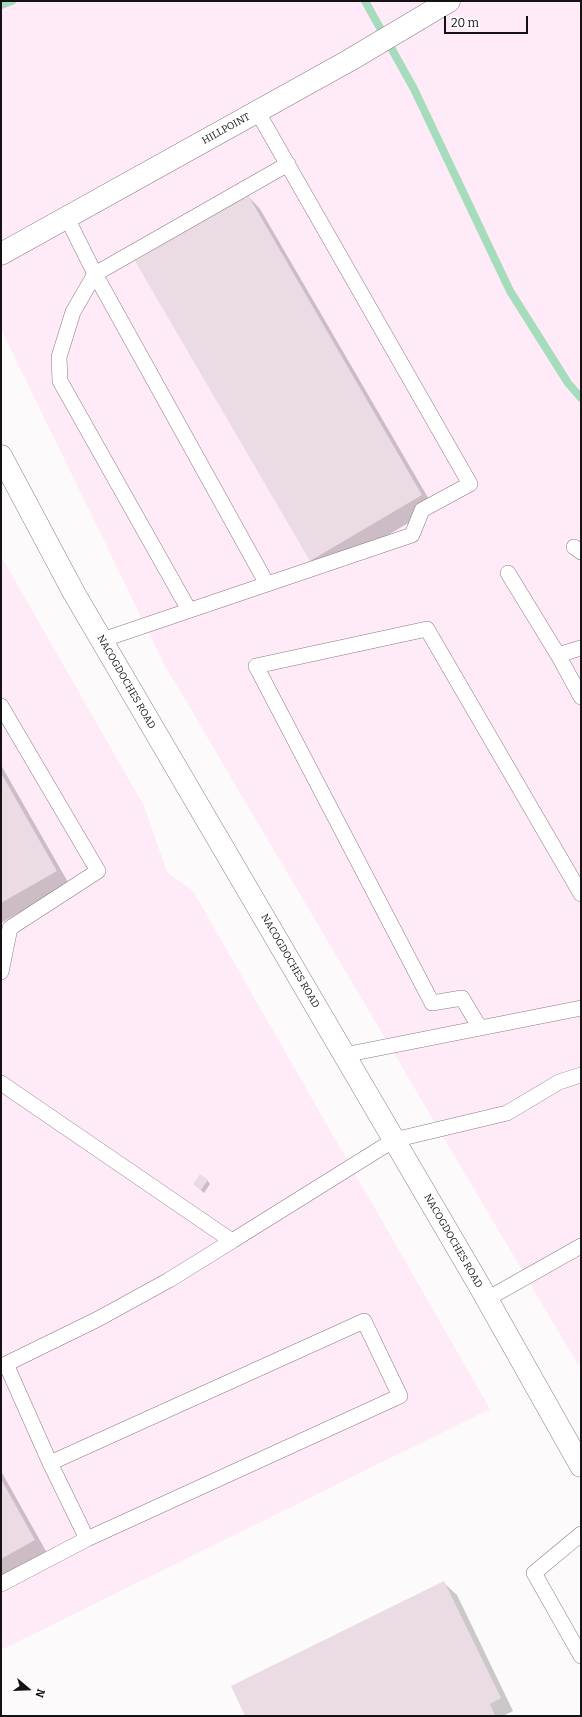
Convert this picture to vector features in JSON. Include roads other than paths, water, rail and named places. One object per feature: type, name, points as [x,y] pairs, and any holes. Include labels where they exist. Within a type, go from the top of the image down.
[{"type":"main road","name":"HILLPOINT","points":[[1,254],[350,60],[449,1]]},
{"type":"main road","name":"NACOGDOCHES ROAD","points":[[1,456],[74,593],[487,1299],[581,1466]]},
{"type":"lane","points":[[102,640],[412,535],[422,510],[470,484],[257,111]]},
{"type":"lane","points":[[189,610],[60,381],[59,357],[73,312],[95,274],[288,164]]},
{"type":"lane","points":[[67,218],[95,274],[267,584]]},
{"type":"lane","points":[[508,573],[558,655],[581,697]]},
{"type":"lane","points":[[480,1028],[462,998],[432,1003],[256,666],[427,629],[581,894]]},
{"type":"lane","points":[[558,655],[581,648]]},
{"type":"lane","points":[[1,706],[98,871],[6,930],[1,972]]},
{"type":"lane","points":[[344,1054],[581,1008]]},
{"type":"lane","points":[[87,1539],[50,1463],[4,1358],[98,1319],[169,1280],[394,1140],[507,1113],[559,1082],[581,1075]]},
{"type":"lane","points":[[1,1083],[232,1241]]},
{"type":"lane","points":[[487,1299],[581,1246]]},
{"type":"lane","points":[[1,1584],[87,1539],[400,1396],[364,1321],[50,1463]]},
{"type":"lane","points":[[581,1534],[534,1573],[581,1656]]},
{"type":"waterway","points":[[1,5],[12,1]]},
{"type":"waterway","points":[[365,1],[414,89],[510,291],[568,383],[581,398]]}]
